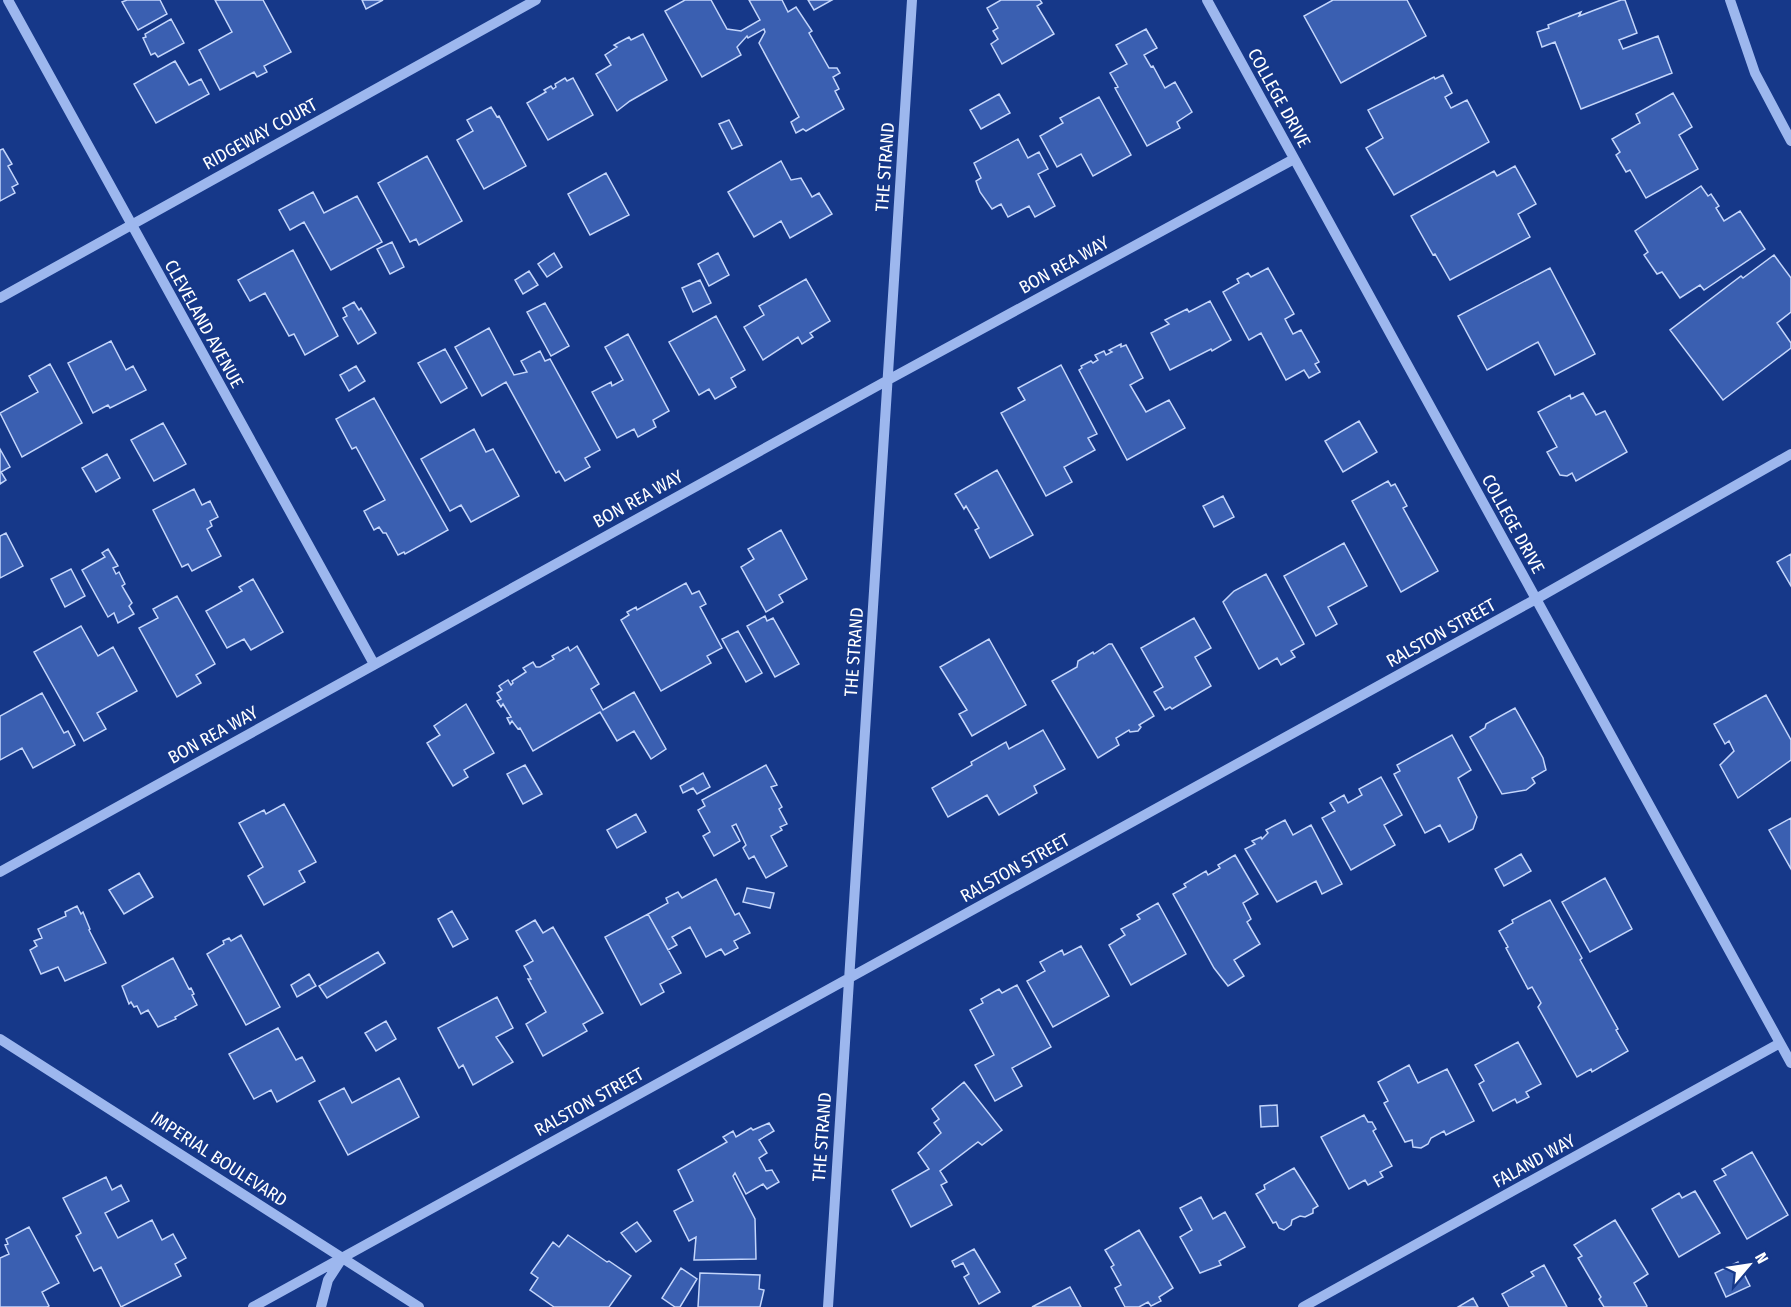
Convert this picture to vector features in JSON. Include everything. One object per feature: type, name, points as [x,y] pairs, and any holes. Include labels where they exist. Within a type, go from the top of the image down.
[{"type":"street","name":"CLEVELAND AVENUE","points":[[8,0],[374,664]]},
{"type":"street","name":"RIDGEWAY COURT","points":[[0,298],[536,0]]},
{"type":"street","name":"THE STRAND","points":[[828,1307],[912,0]]},
{"type":"street","name":"COLLEGE DRIVE","points":[[1207,0],[1791,1063]]},
{"type":"street","points":[[1730,0],[1755,73],[1791,141]]},
{"type":"street","name":"BON REA WAY","points":[[0,872],[888,380],[1294,159]]},
{"type":"street","name":"RALSTON STREET","points":[[253,1307],[1536,599],[1791,454]]},
{"type":"street","name":"IMPERIAL BOULEVARD","points":[[0,1039],[419,1307]]},
{"type":"street","name":"FALAND WAY","points":[[1303,1307],[1780,1043]]},
{"type":"street","points":[[321,1307],[328,1280],[343,1257]]},
{"type":"building","points":[[160,0],[167,14],[138,30],[122,2]]},
{"type":"building","points":[[215,0],[263,0],[291,52],[264,66],[267,72],[257,77],[254,72],[220,90],[199,50],[232,32]]},
{"type":"building","points":[[362,0],[383,0],[366,9]]},
{"type":"building","points":[[685,0],[711,0],[727,29],[741,31],[760,20],[749,0],[782,0],[788,12],[796,7],[812,31],[809,33],[829,68],[837,68],[840,73],[833,77],[839,89],[835,91],[844,109],[806,131],[803,129],[796,133],[791,122],[799,117],[759,43],[765,32],[764,29],[748,38],[747,36],[737,47],[741,55],[702,77],[665,11]]},
{"type":"building","points":[[808,0],[832,0],[814,10]]},
{"type":"building","points":[[1001,0],[1040,0],[1042,3],[1037,6],[1054,34],[1002,64],[991,44],[998,39],[993,31],[998,28],[987,8]]},
{"type":"building","points":[[1333,0],[1407,0],[1426,36],[1341,83],[1304,16]]},
{"type":"building","points":[[1625,0],[1637,33],[1619,40],[1623,49],[1658,36],[1672,73],[1581,109],[1555,42],[1542,47],[1537,32],[1549,28],[1548,25],[1581,12],[1579,16]]},
{"type":"building","points":[[171,19],[184,43],[158,57],[155,53],[151,55],[143,38],[146,37],[145,34]]},
{"type":"building","points":[[1146,29],[1157,48],[1144,55],[1165,88],[1175,82],[1192,112],[1177,122],[1180,128],[1147,146],[1115,88],[1118,87],[1110,73],[1127,64],[1116,45]]},
{"type":"building","points":[[643,34],[667,80],[617,111],[596,74],[611,65],[605,55],[617,47],[614,45],[629,37],[631,40]]},
{"type":"building","points":[[175,61],[189,85],[201,79],[209,94],[156,123],[134,84]]},
{"type":"building","points":[[1443,75],[1452,93],[1445,97],[1451,108],[1467,100],[1489,142],[1394,195],[1366,148],[1383,138],[1368,110],[1434,77],[1435,79]]},
{"type":"building","points":[[565,78],[567,81],[573,78],[593,115],[548,140],[527,103],[546,92],[544,90],[551,86],[553,89],[556,87],[555,84]]},
{"type":"building","points":[[1673,93],[1692,127],[1679,135],[1698,169],[1646,198],[1630,170],[1626,172],[1616,155],[1620,152],[1612,139],[1640,123],[1636,114]]},
{"type":"building","points":[[999,94],[1010,113],[981,129],[970,110]]},
{"type":"building","points":[[1099,97],[1131,155],[1093,176],[1081,154],[1057,167],[1040,136],[1063,123],[1060,118]]},
{"type":"building","points":[[491,107],[497,117],[499,116],[526,166],[484,189],[457,140],[473,131],[467,120]]},
{"type":"building","points":[[729,120],[742,145],[732,149],[719,124]]},
{"type":"building","points":[[1018,139],[1028,158],[1039,152],[1048,169],[1038,174],[1055,206],[1035,217],[1029,206],[1008,217],[1001,204],[992,209],[980,192],[976,181],[981,178],[974,163]]},
{"type":"building","points":[[3,149],[12,164],[8,166],[18,184],[12,187],[15,193],[0,201],[0,150]]},
{"type":"building","points":[[427,156],[462,221],[419,245],[416,239],[410,242],[378,183]]},
{"type":"building","points":[[781,161],[791,180],[801,178],[812,197],[819,193],[832,214],[790,238],[781,221],[754,237],[728,192]]},
{"type":"building","points":[[1515,166],[1536,204],[1518,214],[1530,237],[1450,280],[1411,216],[1494,171],[1497,176]]},
{"type":"building","points":[[606,173],[629,215],[590,235],[568,194]]},
{"type":"building","points":[[1701,186],[1708,196],[1711,194],[1719,206],[1716,208],[1724,221],[1740,211],[1765,249],[1704,290],[1700,285],[1680,298],[1662,272],[1657,274],[1644,255],[1648,252],[1635,231]]},
{"type":"building","points":[[313,192],[324,213],[357,196],[382,242],[331,270],[304,222],[290,230],[279,210]]},
{"type":"building","points":[[392,242],[404,267],[390,274],[377,249]]},
{"type":"building","points":[[293,250],[338,336],[305,355],[294,334],[289,336],[265,293],[250,301],[238,280]]},
{"type":"building","points":[[554,253],[562,267],[547,277],[538,264]]},
{"type":"building","points":[[718,253],[729,275],[709,286],[698,264]]},
{"type":"building","points":[[1774,255],[1791,278],[1791,312],[1777,323],[1791,343],[1791,348],[1723,400],[1670,330],[1741,276],[1743,278]]},
{"type":"building","points":[[1268,268],[1294,314],[1285,319],[1293,334],[1301,330],[1319,362],[1315,364],[1320,372],[1309,378],[1304,370],[1286,380],[1261,333],[1249,340],[1223,292],[1239,283],[1237,279],[1248,273],[1251,277]]},
{"type":"building","points":[[1550,268],[1595,354],[1555,375],[1538,342],[1487,370],[1458,316]]},
{"type":"building","points":[[529,271],[538,285],[523,294],[515,280]]},
{"type":"building","points":[[806,279],[830,321],[810,333],[813,337],[802,344],[798,337],[763,360],[744,327],[764,315],[759,306]]},
{"type":"building","points":[[700,280],[711,303],[693,312],[682,288]]},
{"type":"building","points":[[1210,301],[1231,340],[1170,370],[1151,333],[1169,324],[1165,320],[1187,309],[1189,312]]},
{"type":"building","points":[[354,302],[359,310],[361,308],[376,333],[358,344],[343,318],[347,316],[343,308]]},
{"type":"building","points":[[545,303],[569,346],[551,356],[527,312]]},
{"type":"building","points":[[716,316],[745,370],[731,378],[736,387],[715,399],[709,389],[699,395],[669,342]]},
{"type":"building","points":[[489,328],[514,375],[527,372],[521,361],[540,351],[545,361],[550,359],[600,450],[585,458],[590,467],[565,481],[559,471],[556,473],[506,382],[482,396],[455,347]]},
{"type":"building","points":[[628,334],[669,411],[653,420],[656,427],[638,437],[634,429],[617,438],[592,392],[611,382],[612,386],[623,380],[605,347]]},
{"type":"building","points":[[111,341],[126,370],[133,366],[146,390],[110,408],[108,405],[93,413],[68,363]]},
{"type":"building","points":[[1121,344],[1121,347],[1126,345],[1143,378],[1130,385],[1146,412],[1169,400],[1185,428],[1127,460],[1079,370],[1081,366],[1098,360],[1095,355],[1104,351],[1106,355],[1112,352],[1109,350]]},
{"type":"building","points":[[445,349],[467,388],[441,403],[418,363]]},
{"type":"building","points":[[50,364],[82,423],[22,457],[0,413],[38,392],[29,376]]},
{"type":"building","points":[[1061,365],[1097,434],[1088,438],[1095,450],[1064,467],[1072,482],[1046,496],[1001,413],[1025,400],[1018,388]]},
{"type":"building","points":[[356,366],[365,381],[349,391],[340,375]]},
{"type":"building","points":[[1583,393],[1596,415],[1605,411],[1627,452],[1576,481],[1572,473],[1567,476],[1560,475],[1547,452],[1557,447],[1538,412],[1570,395],[1571,399]]},
{"type":"building","points":[[374,398],[448,530],[405,554],[404,552],[398,555],[386,533],[383,533],[379,527],[374,530],[364,511],[385,500],[356,447],[352,449],[336,419]]},
{"type":"building","points":[[1359,421],[1377,452],[1343,472],[1325,441]]},
{"type":"building","points":[[163,423],[186,464],[154,481],[131,440]]},
{"type":"building","points":[[474,429],[486,452],[493,449],[519,496],[471,522],[461,505],[450,511],[421,459]]},
{"type":"building","points":[[0,449],[10,467],[1,472],[6,480],[0,484]]},
{"type":"building","points":[[107,454],[120,478],[96,492],[82,468]]},
{"type":"building","points":[[997,470],[1033,535],[990,558],[975,530],[979,528],[966,506],[964,509],[955,494]]},
{"type":"building","points":[[1388,481],[1391,486],[1395,484],[1407,506],[1403,508],[1438,571],[1401,592],[1352,501]]},
{"type":"building","points":[[194,489],[202,505],[210,501],[218,517],[210,521],[212,526],[207,529],[221,556],[192,571],[188,564],[182,567],[153,510]]},
{"type":"building","points":[[1223,496],[1234,517],[1214,527],[1203,506]]},
{"type":"building","points":[[781,530],[807,579],[779,595],[783,602],[766,612],[741,567],[754,559],[748,549]]},
{"type":"building","points":[[6,533],[23,566],[0,578],[0,536]]},
{"type":"building","points":[[1344,543],[1367,586],[1328,607],[1337,624],[1316,636],[1284,576]]},
{"type":"building","points":[[108,549],[118,566],[113,568],[116,574],[119,572],[125,584],[122,586],[132,603],[129,606],[134,614],[118,623],[114,613],[108,617],[82,570],[105,557],[102,553]]},
{"type":"building","points":[[1791,554],[1791,586],[1777,562]]},
{"type":"building","points":[[71,569],[85,596],[65,607],[51,579]]},
{"type":"building","points":[[1266,574],[1304,644],[1291,651],[1295,657],[1281,665],[1277,658],[1259,669],[1223,602],[1234,591]]},
{"type":"building","points":[[253,579],[283,632],[251,650],[244,639],[227,648],[206,611],[242,591],[239,587]]},
{"type":"building","points":[[686,583],[692,594],[699,591],[706,604],[700,607],[722,648],[707,656],[711,663],[661,691],[621,620],[629,615],[627,612],[636,607],[637,610]]},
{"type":"building","points":[[177,596],[215,664],[196,675],[201,683],[177,697],[139,628],[158,618],[153,609]]},
{"type":"building","points":[[765,616],[767,621],[773,618],[799,664],[775,677],[747,626]]},
{"type":"building","points":[[1194,618],[1211,648],[1195,657],[1211,686],[1172,709],[1170,707],[1165,710],[1154,692],[1163,687],[1141,648]]},
{"type":"building","points":[[81,626],[98,656],[113,647],[137,691],[97,713],[106,729],[84,741],[34,652]]},
{"type":"building","points":[[738,631],[762,673],[746,682],[722,639]]},
{"type":"building","points":[[989,639],[1026,705],[972,736],[959,714],[967,710],[940,667]]},
{"type":"building","points":[[1112,644],[1154,716],[1139,725],[1141,727],[1138,731],[1130,732],[1129,730],[1116,738],[1119,745],[1098,758],[1052,681],[1077,667],[1078,661]]},
{"type":"building","points":[[577,646],[599,684],[591,689],[603,710],[634,692],[666,749],[651,759],[634,731],[617,741],[600,712],[533,751],[520,728],[518,729],[512,721],[510,724],[507,718],[511,717],[503,704],[501,707],[497,701],[501,699],[497,693],[502,690],[499,686],[508,680],[511,685],[512,681],[526,672],[523,668],[533,662],[536,667],[540,667],[554,659],[552,656],[568,647],[570,651]]},
{"type":"building","points":[[42,693],[64,733],[68,731],[75,745],[33,768],[22,748],[0,760],[0,716]]},
{"type":"building","points":[[1766,695],[1791,740],[1791,760],[1738,798],[1720,765],[1734,751],[1729,741],[1725,744],[1714,724]]},
{"type":"building","points":[[466,704],[494,753],[464,770],[468,777],[453,786],[427,743],[440,735],[434,726]]},
{"type":"building","points":[[1515,708],[1543,758],[1546,770],[1532,778],[1535,783],[1526,790],[1502,794],[1470,737],[1485,728],[1486,724]]},
{"type":"building","points":[[1043,730],[1065,769],[1034,786],[1037,793],[999,815],[987,795],[948,817],[932,788],[1006,742],[1009,749]]},
{"type":"building","points":[[1452,735],[1471,770],[1458,778],[1477,817],[1473,829],[1449,842],[1440,825],[1425,833],[1394,774],[1400,771],[1397,765]]},
{"type":"building","points":[[525,765],[542,794],[523,804],[507,774]]},
{"type":"building","points":[[766,765],[777,785],[771,787],[782,807],[779,809],[787,824],[771,836],[787,866],[766,878],[754,856],[749,859],[743,848],[746,845],[736,824],[732,826],[740,841],[714,856],[703,836],[710,832],[698,810],[705,806],[702,800]]},
{"type":"building","points":[[703,773],[710,787],[697,794],[693,788],[683,793],[680,786]]},
{"type":"building","points":[[1381,777],[1402,815],[1384,825],[1395,845],[1351,870],[1322,818],[1335,811],[1330,803],[1344,795],[1348,803],[1362,795],[1359,789]]},
{"type":"building","points":[[284,804],[316,862],[299,871],[305,882],[264,905],[248,876],[263,867],[239,823],[264,810],[266,814]]},
{"type":"building","points":[[636,814],[646,832],[617,848],[607,830]]},
{"type":"building","points":[[1791,818],[1791,869],[1769,830]]},
{"type":"building","points":[[1285,820],[1293,835],[1311,825],[1342,884],[1322,894],[1316,881],[1277,902],[1245,849],[1255,844],[1252,841],[1261,837],[1262,839],[1268,833],[1266,830]]},
{"type":"building","points":[[1521,854],[1531,871],[1504,886],[1495,869]]},
{"type":"building","points":[[1235,855],[1258,894],[1243,903],[1251,919],[1247,922],[1260,944],[1234,960],[1244,976],[1228,986],[1214,968],[1173,894],[1186,887],[1184,884],[1206,871],[1208,875],[1220,868],[1218,865]]},
{"type":"building","points":[[139,873],[153,897],[124,914],[109,890]]},
{"type":"building","points":[[1605,878],[1632,929],[1590,952],[1562,902]]},
{"type":"building","points":[[716,879],[735,915],[739,913],[750,933],[734,941],[738,948],[725,955],[721,949],[706,957],[690,927],[672,937],[677,945],[668,950],[648,914],[668,903],[666,898],[678,892],[682,898]]},
{"type":"building","points":[[747,888],[774,893],[770,908],[743,902]]},
{"type":"building","points":[[1550,900],[1582,958],[1580,960],[1628,1051],[1592,1072],[1591,1069],[1577,1077],[1538,1007],[1541,1003],[1532,987],[1528,989],[1499,931],[1513,923],[1512,920]]},
{"type":"building","points":[[1158,903],[1186,954],[1131,985],[1109,945],[1125,935],[1121,929],[1140,919],[1137,915]]},
{"type":"building","points":[[77,906],[81,914],[83,912],[89,930],[106,963],[65,981],[58,967],[41,974],[30,950],[37,946],[34,941],[42,938],[38,929],[66,916],[65,912]]},
{"type":"building","points":[[452,911],[468,939],[453,947],[438,919]]},
{"type":"building","points":[[648,914],[681,973],[660,984],[664,992],[641,1005],[605,937]]},
{"type":"building","points":[[535,920],[543,933],[553,927],[603,1013],[583,1024],[587,1031],[543,1056],[526,1024],[546,1012],[528,979],[531,979],[524,966],[533,961],[516,931]]},
{"type":"building","points":[[241,935],[280,1007],[246,1025],[207,954],[224,944],[223,941],[229,938],[231,941]]},
{"type":"building","points":[[1081,946],[1109,996],[1053,1027],[1027,981],[1045,971],[1040,962],[1062,950],[1064,955]]},
{"type":"building","points":[[378,952],[385,963],[327,998],[319,986]]},
{"type":"building","points":[[173,958],[189,989],[191,988],[197,1005],[175,1017],[176,1019],[158,1027],[148,1010],[141,1014],[137,1006],[134,1007],[131,1002],[129,1004],[122,986]]},
{"type":"building","points":[[309,974],[316,986],[297,997],[291,985]]},
{"type":"building","points":[[1017,985],[1051,1047],[1012,1068],[1022,1086],[995,1101],[975,1065],[994,1055],[970,1010],[983,1003],[981,999],[999,989],[1002,993]]},
{"type":"building","points":[[497,997],[513,1028],[496,1037],[513,1062],[473,1085],[463,1065],[459,1068],[438,1028]]},
{"type":"building","points":[[386,1021],[396,1039],[376,1051],[365,1033]]},
{"type":"building","points":[[278,1028],[296,1060],[302,1057],[315,1081],[277,1102],[271,1090],[254,1099],[229,1054]]},
{"type":"building","points":[[1518,1042],[1541,1084],[1526,1092],[1529,1097],[1517,1103],[1515,1099],[1493,1111],[1479,1084],[1484,1081],[1475,1065]]},
{"type":"building","points":[[1409,1065],[1418,1083],[1447,1069],[1474,1121],[1446,1135],[1444,1131],[1431,1138],[1428,1144],[1421,1148],[1413,1147],[1412,1140],[1405,1142],[1384,1103],[1388,1101],[1378,1082]]},
{"type":"building","points":[[399,1078],[419,1117],[348,1155],[319,1101],[344,1088],[352,1103]]},
{"type":"building","points":[[964,1082],[1002,1130],[982,1145],[978,1142],[940,1171],[947,1182],[941,1185],[952,1205],[911,1227],[892,1190],[929,1169],[918,1153],[941,1133],[934,1123],[939,1119],[932,1109]]},
{"type":"building","points":[[1277,1105],[1278,1126],[1261,1127],[1260,1106]]},
{"type":"building","points":[[1364,1115],[1376,1129],[1373,1131],[1392,1166],[1380,1172],[1383,1177],[1368,1185],[1365,1180],[1349,1189],[1321,1137]]},
{"type":"building","points":[[769,1123],[774,1131],[759,1140],[767,1153],[759,1158],[766,1171],[772,1170],[779,1182],[767,1189],[763,1184],[746,1194],[735,1173],[733,1176],[755,1219],[756,1259],[694,1260],[696,1237],[689,1241],[674,1211],[693,1201],[678,1170],[727,1142],[723,1137],[733,1131],[736,1137],[751,1128],[753,1130]]},
{"type":"building","points":[[1752,1152],[1788,1215],[1747,1239],[1714,1181],[1726,1175],[1722,1169]]},
{"type":"building","points":[[1294,1168],[1318,1206],[1313,1209],[1313,1213],[1292,1220],[1291,1225],[1284,1230],[1279,1228],[1276,1222],[1273,1223],[1256,1194],[1265,1189],[1264,1185]]},
{"type":"building","points":[[106,1177],[112,1190],[121,1185],[129,1201],[105,1213],[118,1238],[152,1220],[162,1240],[173,1234],[186,1258],[175,1264],[181,1276],[121,1307],[101,1267],[94,1271],[76,1236],[81,1233],[63,1198]]},
{"type":"building","points":[[1695,1191],[1720,1233],[1679,1257],[1652,1209],[1679,1193],[1682,1198]]},
{"type":"building","points":[[1201,1197],[1213,1219],[1225,1212],[1245,1247],[1219,1261],[1221,1265],[1200,1273],[1180,1237],[1192,1230],[1180,1208]]},
{"type":"building","points":[[1615,1220],[1648,1274],[1634,1283],[1646,1307],[1604,1307],[1599,1299],[1601,1297],[1578,1258],[1582,1256],[1574,1245]]},
{"type":"building","points":[[637,1222],[651,1241],[636,1252],[621,1233]]},
{"type":"building","points":[[29,1227],[59,1283],[42,1292],[49,1306],[47,1307],[0,1307],[0,1258],[9,1254],[5,1245],[8,1244],[6,1239]]},
{"type":"building","points":[[1139,1230],[1173,1288],[1159,1297],[1161,1301],[1151,1306],[1148,1302],[1139,1307],[1125,1307],[1115,1288],[1121,1285],[1111,1267],[1114,1265],[1105,1250]]},
{"type":"building","points":[[568,1235],[631,1276],[609,1307],[554,1307],[530,1290],[538,1278],[531,1273],[553,1242],[559,1247]]},
{"type":"building","points":[[974,1249],[1000,1292],[979,1304],[964,1277],[969,1274],[963,1263],[955,1267],[952,1261]]},
{"type":"building","points":[[1738,1262],[1750,1286],[1726,1297],[1715,1273]]},
{"type":"building","points":[[1544,1265],[1567,1307],[1509,1307],[1502,1294],[1534,1276],[1531,1272]]},
{"type":"building","points":[[681,1268],[697,1279],[680,1307],[675,1307],[662,1298]]},
{"type":"building","points":[[700,1273],[760,1275],[759,1289],[764,1290],[760,1307],[698,1307]]},
{"type":"building","points":[[1070,1287],[1081,1307],[1032,1307]]},
{"type":"building","points":[[1473,1298],[1478,1307],[1458,1307]]}]
